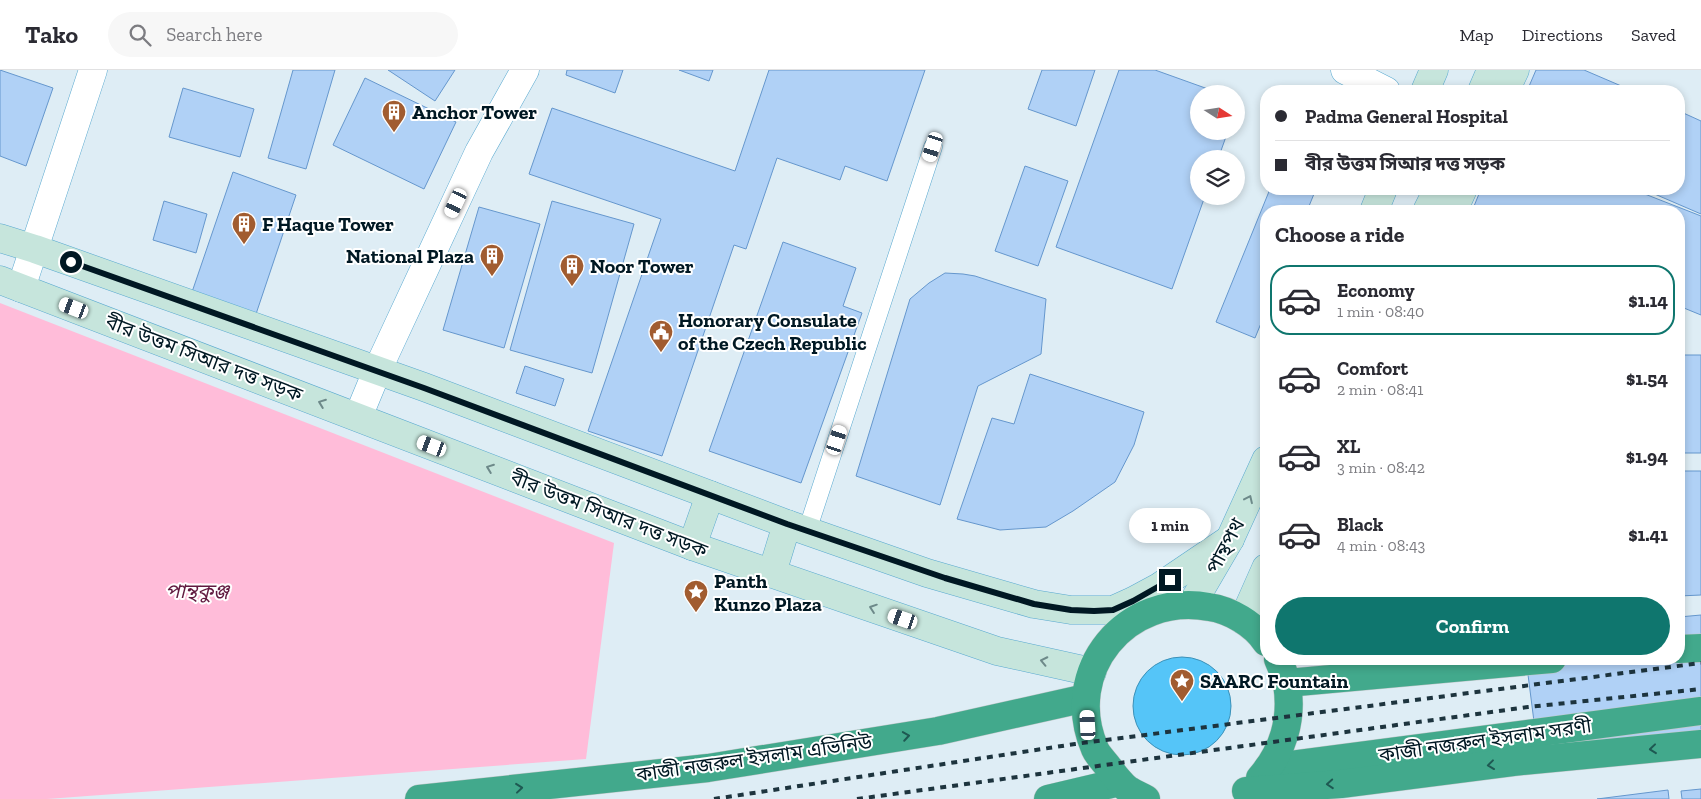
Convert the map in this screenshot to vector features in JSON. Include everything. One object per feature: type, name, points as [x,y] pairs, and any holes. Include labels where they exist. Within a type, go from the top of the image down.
[{"type":"highway","points":[[1146,799],[1129,790],[1120,782],[1096,751],[1088,725],[1086,698],[1092,672],[1101,652],[1114,635],[1131,621],[1150,611],[1171,605],[1192,604],[1218,608],[1243,620],[1260,636]]},
{"type":"highway","points":[[1685,649],[1701,648]]},
{"type":"highway","points":[[1238,795],[1268,768],[1283,742],[1289,713],[1283,671],[1416,672],[1489,665]]},
{"type":"highway","name":"কাজী নজরুল ইসলাম এভিনিউ","points":[[419,799],[708,768],[938,731],[1086,698]]},
{"type":"highway","name":"কাজী নজরুল ইসলাম সরণী","points":[[1268,768],[1701,711]]},
{"type":"highway","points":[[1238,795],[1513,762],[1701,744]]},
{"type":"highway","points":[[1048,799],[1120,782]]},
{"type":"main road","points":[[1428,85],[1434,70]]},
{"type":"main road","points":[[1485,85],[1491,70]]},
{"type":"main road","points":[[1508,85],[1515,70]]},
{"type":"main road","points":[[0,238],[434,391],[797,528],[928,573],[1034,604],[1071,610],[1113,610],[1159,587],[1230,539]]},
{"type":"main road","name":"বীর উত্তম সিআর দত্ত সড়ক","points":[[11,284],[692,546],[997,651],[1092,672]]},
{"type":"main road","name":"পান্থপথ","points":[[1192,604],[1230,539],[1260,473]]},
{"type":"main road","points":[[692,546],[710,495]]},
{"type":"main road","points":[[772,574],[797,528]]},
{"type":"main road","points":[[1243,620],[1260,582]]},
{"type":"main road","points":[[1380,665],[1416,672]]},
{"type":"street","name":"বীর উত্তম সিআর দত্ত সড়ক","points":[[11,284],[34,249],[93,70]]},
{"type":"street","points":[[358,417],[377,371],[480,152],[525,70]]},
{"type":"street","points":[[1345,70],[1374,85]]},
{"type":"lane","points":[[797,528],[933,147]]},
{"type":"green space","name":"পান্থকুঞ্জ","points":[[0,303],[614,543],[586,759],[47,799],[0,799]]},
{"type":"water","name":"SAARC Fountain","points":[[1172,657],[1192,657],[1201,660],[1217,671],[1228,687],[1231,696],[1231,716],[1228,725],[1217,741],[1201,752],[1192,755],[1172,755],[1155,747],[1141,733],[1133,716],[1133,696],[1141,679],[1155,665]]},
{"type":"building","points":[[0,70],[53,88],[26,166],[0,156]]},
{"type":"building","points":[[293,70],[335,70],[306,169],[268,158]]},
{"type":"building","points":[[388,70],[455,70],[435,101]]},
{"type":"building","points":[[567,70],[623,70],[615,93],[566,75]]},
{"type":"building","points":[[679,70],[713,70],[709,81]]},
{"type":"building","points":[[769,70],[925,70],[887,181],[845,166],[840,180],[777,158],[746,249],[734,245],[662,456],[588,431],[661,219],[529,174],[552,108],[735,171]]},
{"type":"building","points":[[1042,70],[1095,70],[1076,126],[1028,109]]},
{"type":"building","points":[[1119,70],[1155,70],[1197,85],[1190,85],[1190,140],[1225,140],[1221,150],[1190,150],[1190,205],[1202,205],[1172,289],[1056,247]]},
{"type":"building","points":[[1536,70],[1584,70],[1619,85],[1530,85]]},
{"type":"building","name":"Anchor Tower","points":[[365,78],[456,122],[424,189],[333,145]]},
{"type":"building","points":[[183,88],[254,109],[240,157],[169,137]]},
{"type":"building","points":[[1685,114],[1701,121],[1701,214],[1685,207],[1685,205],[1680,205],[1657,195],[1685,195]]},
{"type":"building","points":[[1025,166],[1068,181],[1038,266],[995,251]]},
{"type":"building","name":"F Haque Tower","points":[[233,172],[296,195],[256,314],[191,295]]},
{"type":"building","points":[[1268,195],[1314,195],[1309,205],[1264,205]]},
{"type":"building","points":[[1479,195],[1647,195],[1673,205],[1474,205]]},
{"type":"building","points":[[164,201],[207,214],[196,253],[153,240]]},
{"type":"building","name":"Noor Tower","points":[[552,201],[634,224],[592,373],[510,350]]},
{"type":"building","name":"National Plaza","points":[[479,207],[540,224],[504,348],[443,330]]},
{"type":"building","points":[[1685,210],[1701,216],[1701,315],[1685,308]]},
{"type":"building","points":[[1260,214],[1260,326],[1255,338],[1216,322]]},
{"type":"building","points":[[783,242],[856,268],[843,306],[862,313],[801,483],[709,451]]},
{"type":"building","points":[[945,273],[975,276],[1046,299],[1041,354],[978,386],[940,505],[856,476],[910,299],[929,283]]},
{"type":"building","points":[[1685,355],[1701,355],[1701,453],[1685,453]]},
{"type":"building","points":[[525,366],[564,379],[555,406],[516,393]]},
{"type":"building","points":[[1030,374],[1144,412],[1134,445],[1115,482],[1046,527],[1000,530],[957,519],[992,418],[1014,424]]},
{"type":"building","points":[[1685,471],[1701,471],[1701,595],[1685,596]]},
{"type":"building","points":[[1701,615],[1701,733],[1538,753],[1527,665],[1685,665],[1685,616]]},
{"type":"building","points":[[1701,789],[1701,799],[1682,799],[1681,791]]},
{"type":"building","points":[[1668,790],[1669,799],[1597,799]]},
{"type":"railway","points":[[714,799],[1075,744],[1701,663]]},
{"type":"railway","points":[[857,799],[1528,707],[1701,689]]},
{"type":"place","name":"Anchor Tower","points":[[394,133]]},
{"type":"place","name":"F Haque Tower","points":[[244,245]]},
{"type":"place","name":"National Plaza","points":[[492,277]]},
{"type":"place","name":"Noor Tower","points":[[572,287]]},
{"type":"place","name":"Honorary Consulate of the Czech Republic","points":[[661,353]]},
{"type":"place","name":"Panth Kunzo Plaza","points":[[696,613]]},
{"type":"place","name":"SAARC Fountain","points":[[1182,702]]},
{"type":"route","points":[[71,262],[424,388],[787,524],[928,573],[1034,604],[1071,610],[1113,610],[1170,580]]}]
